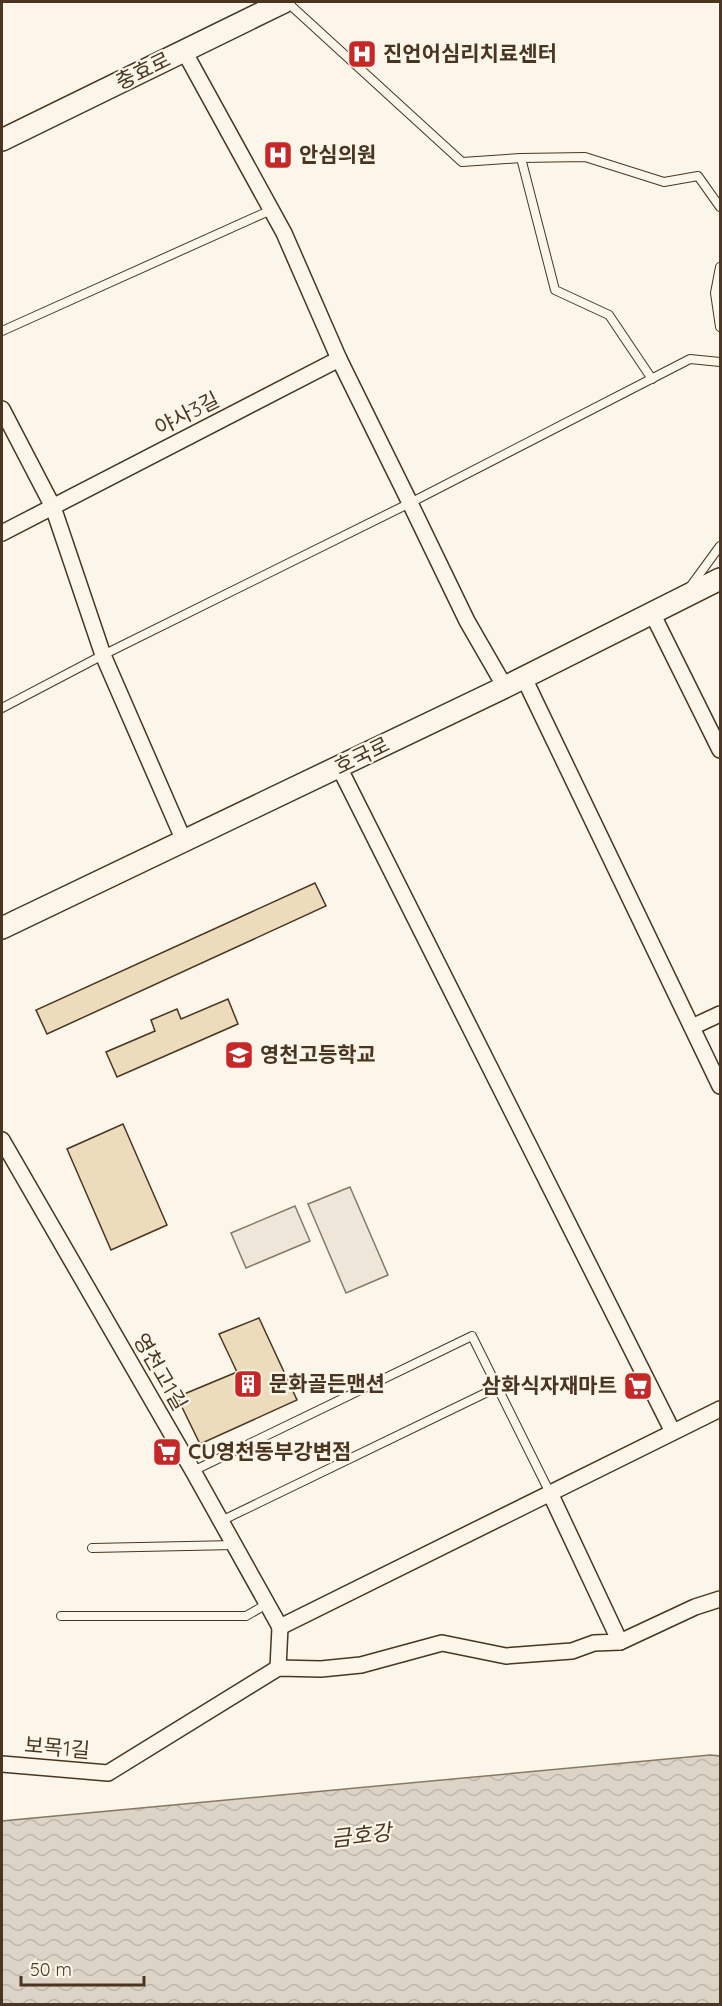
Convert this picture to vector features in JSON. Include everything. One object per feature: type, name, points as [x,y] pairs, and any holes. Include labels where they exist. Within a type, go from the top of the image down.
[{"type":"main road","name":"충효로","points":[[2,140],[286,2]]},
{"type":"main road","name":"호국로","points":[[2,928],[514,682],[720,579]]},
{"type":"street","points":[[184,51],[284,233],[339,359],[467,621],[514,682],[692,1027],[720,1086]]},
{"type":"street","name":"야사3길","points":[[2,533],[339,359]]},
{"type":"street","points":[[2,409],[53,507],[103,655],[184,841]]},
{"type":"street","points":[[652,613],[720,750]]},
{"type":"street","points":[[339,767],[673,1432]]},
{"type":"street","points":[[692,1027],[720,1014]]},
{"type":"street","name":"영천고1길","points":[[2,1140],[280,1627]]},
{"type":"street","points":[[720,1409],[280,1627],[278,1668],[321,1670],[361,1665],[442,1643],[506,1656],[572,1651],[594,1643],[620,1642],[695,1607],[720,1599]]},
{"type":"street","points":[[550,1493],[620,1642]]},
{"type":"street","name":"보목1길","points":[[2,1764],[108,1773],[278,1668]]},
{"type":"lane","points":[[286,2],[462,162],[585,157],[664,182],[698,176],[720,207]]},
{"type":"lane","points":[[521,158],[555,290],[609,315],[652,379]]},
{"type":"lane","points":[[2,331],[271,210]]},
{"type":"lane","points":[[720,267],[716,293],[720,327]]},
{"type":"lane","points":[[2,708],[690,359],[720,362]]},
{"type":"lane","points":[[682,598],[720,546]]},
{"type":"lane","points":[[193,1471],[472,1336],[550,1493]]},
{"type":"lane","points":[[221,1521],[498,1388]]},
{"type":"lane","points":[[92,1548],[234,1545]]},
{"type":"lane","points":[[61,1616],[246,1616],[267,1604]]},
{"type":"shaded area","points":[[350,1187],[388,1275],[346,1293],[308,1204]]},
{"type":"shaded area","points":[[295,1206],[310,1241],[246,1268],[231,1233]]},
{"type":"water","name":"금호강","points":[[710,1755],[720,1756],[720,2004],[2,2004],[2,1821]]},
{"type":"building","points":[[315,883],[326,906],[47,1034],[36,1010]]},
{"type":"building","points":[[228,999],[238,1024],[117,1077],[106,1052],[155,1031],[151,1020],[177,1009],[181,1019]]},
{"type":"building","points":[[123,1124],[167,1225],[111,1250],[67,1149]]},
{"type":"building","name":"문화골든맨션","points":[[259,1318],[297,1400],[200,1444],[177,1397],[237,1372],[219,1334]]},
{"type":"place","name":"진언어심리치료센터","points":[[362,54]]},
{"type":"place","name":"안심의원","points":[[278,155]]},
{"type":"place","name":"영천고등학교","points":[[239,1055]]},
{"type":"place","name":"문화골든맨션","points":[[248,1384]]},
{"type":"place","name":"삼화식자재마트","points":[[638,1386]]},
{"type":"place","name":"CU영천동부강변점","points":[[167,1452]]}]
